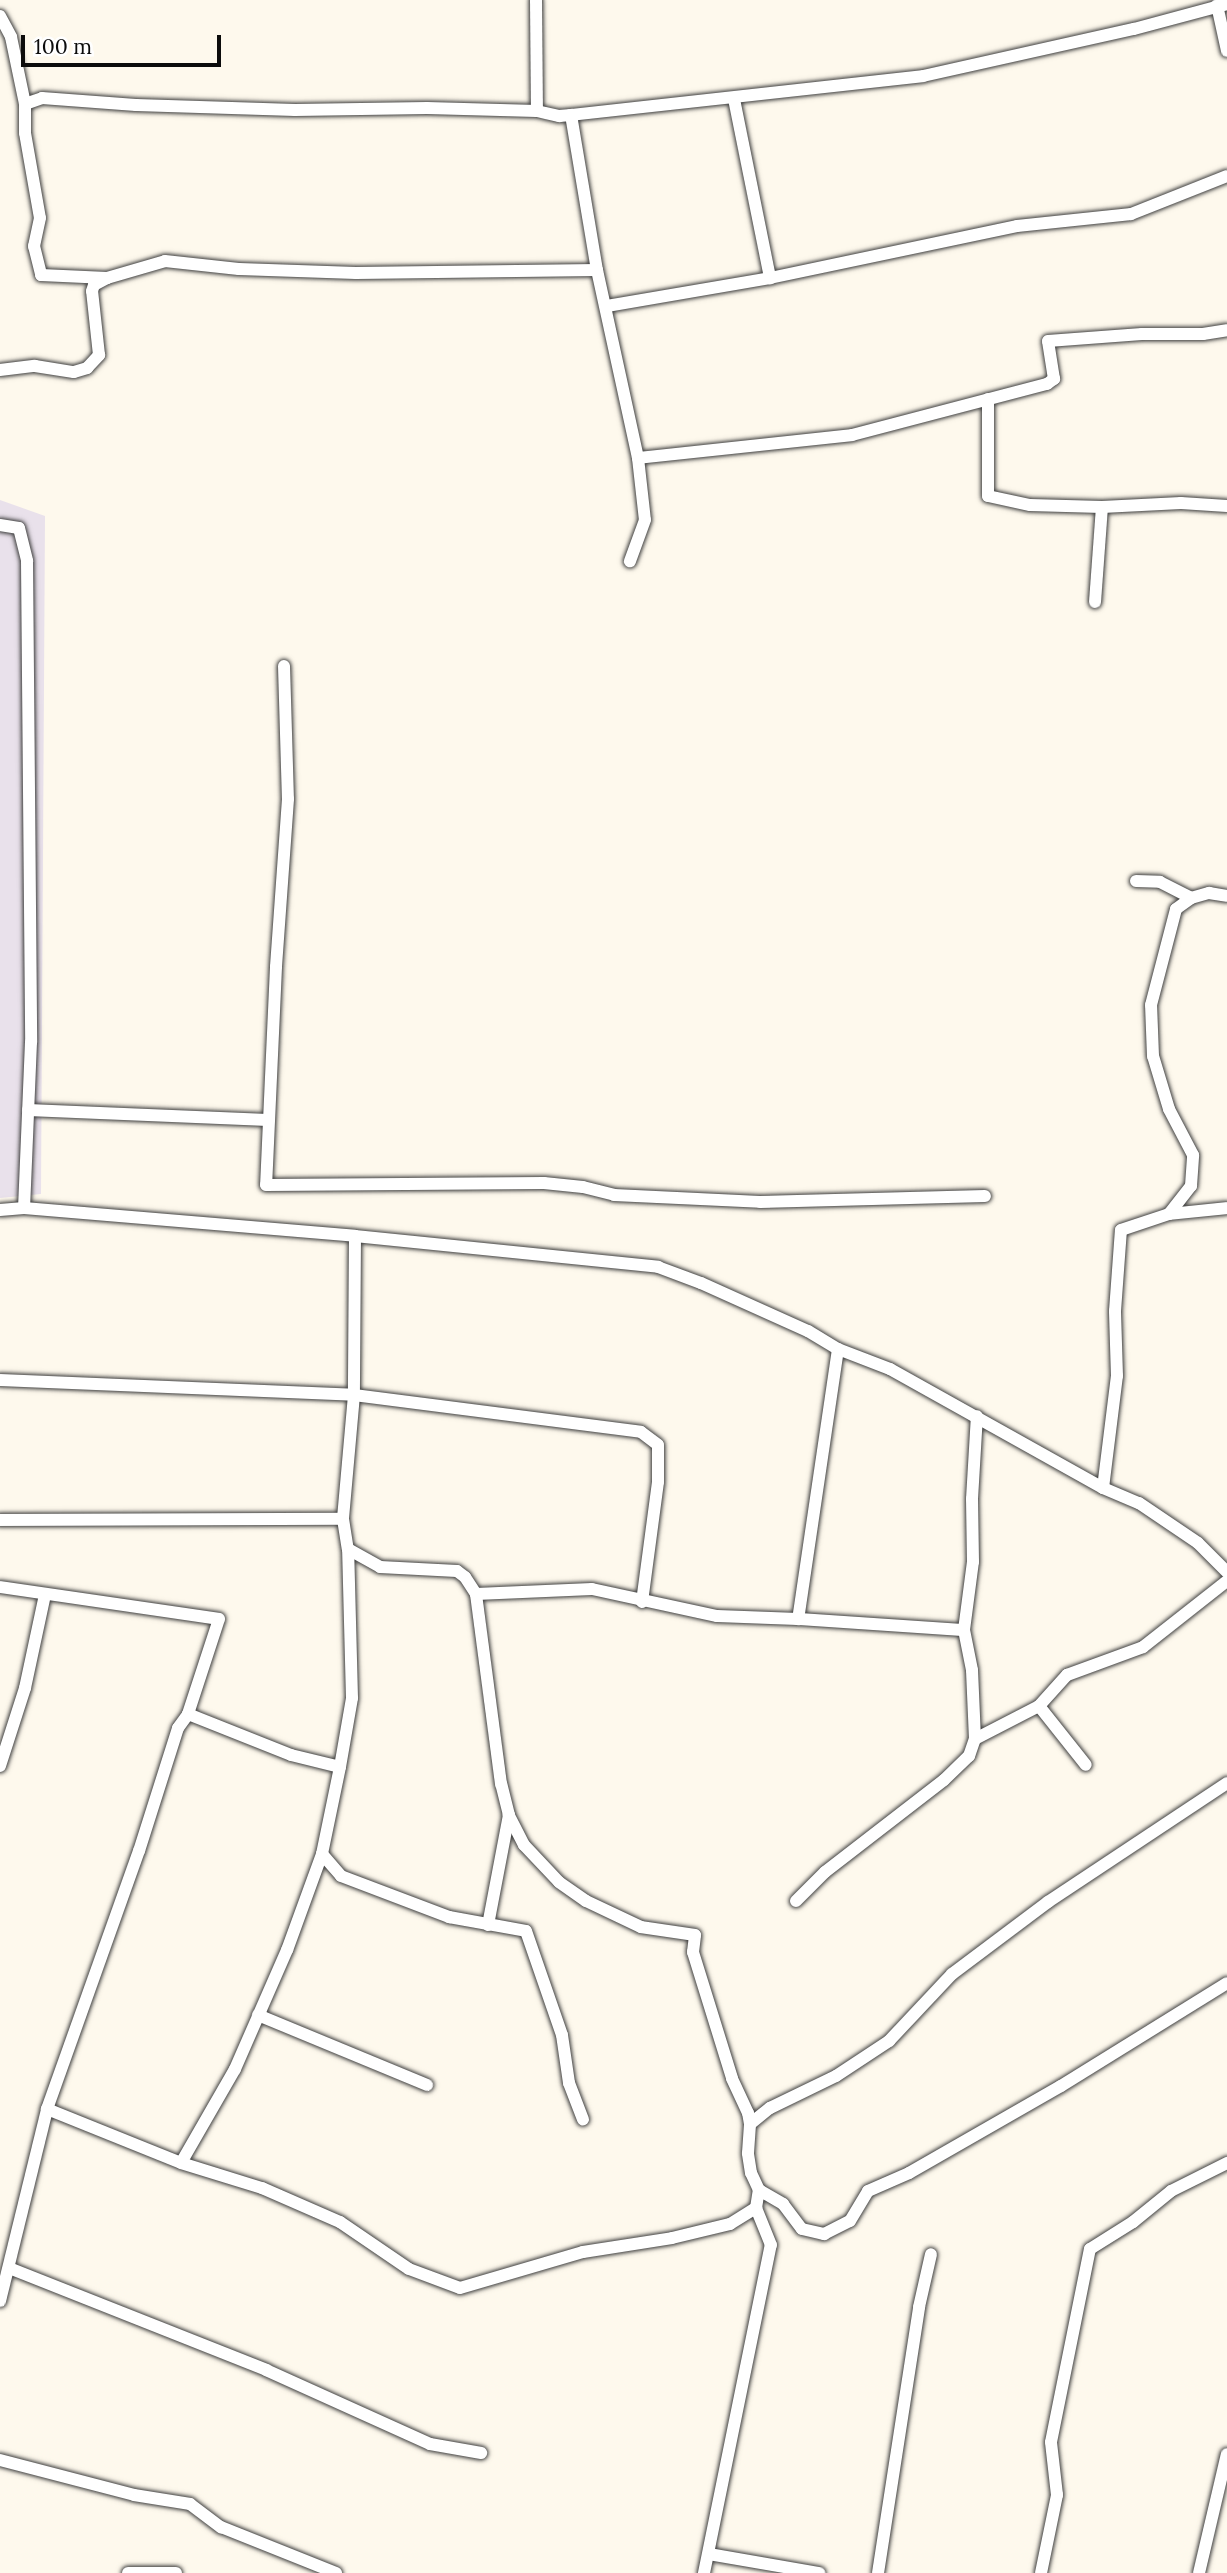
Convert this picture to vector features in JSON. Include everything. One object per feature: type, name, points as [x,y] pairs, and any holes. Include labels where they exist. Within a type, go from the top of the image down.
[{"type":"street","points":[[536,0],[537,111]]},
{"type":"street","points":[[25,104],[42,98],[93,104],[295,110],[427,108],[537,111],[559,116],[571,115],[923,76],[1134,29],[1222,4],[1227,51]]},
{"type":"street","points":[[0,16],[11,37],[25,104],[25,133],[40,218],[34,246],[41,275],[107,278]]},
{"type":"street","points":[[734,99],[770,278]]},
{"type":"street","points":[[571,115],[597,270],[638,458],[645,520],[630,561]]},
{"type":"street","points":[[607,306],[770,278],[1017,226],[1131,214],[1227,176]]},
{"type":"street","points":[[0,370],[35,366],[74,372],[87,368],[99,355],[92,291],[94,285],[107,278],[165,261],[239,269],[356,273],[597,270]]},
{"type":"street","points":[[638,458],[852,435],[1052,382],[1054,379],[1048,341],[1142,334],[1203,334],[1227,330]]},
{"type":"street","points":[[988,399],[988,496],[1030,505],[1102,507],[1181,503],[1227,506]]},
{"type":"street","points":[[1096,602],[1102,507]]},
{"type":"street","points":[[0,525],[19,528],[27,561],[31,1042],[24,1209]]},
{"type":"street","points":[[284,666],[288,799],[266,1185],[544,1183],[583,1187],[614,1195],[760,1202],[985,1196]]},
{"type":"street","points":[[1136,881],[1160,882],[1191,898]]},
{"type":"street","points":[[1169,1214],[1191,1186],[1193,1155],[1169,1109],[1153,1056],[1151,1005],[1176,909],[1191,898],[1209,893],[1227,896]]},
{"type":"street","points":[[29,1110],[268,1120]]},
{"type":"street","points":[[1103,1488],[1117,1376],[1115,1311],[1121,1230],[1169,1214],[1227,1208]]},
{"type":"street","points":[[0,1210],[24,1209],[355,1236],[658,1267],[808,1331],[838,1349],[890,1369],[1103,1488],[1139,1503],[1198,1543],[1227,1572]]},
{"type":"street","points":[[181,2163],[235,2069],[315,1874],[322,1854],[340,1767],[352,1699],[348,1549],[343,1519],[354,1395],[355,1236]]},
{"type":"street","points":[[798,1619],[838,1349]]},
{"type":"street","points":[[0,1380],[354,1395],[641,1432],[658,1445],[658,1482],[642,1602]]},
{"type":"street","points":[[796,1901],[843,1858],[944,1780],[969,1756],[975,1739],[972,1670],[964,1630],[973,1562],[972,1499],[977,1416]]},
{"type":"street","points":[[0,1520],[343,1519]]},
{"type":"street","points":[[348,1549],[380,1567],[457,1572],[465,1577],[476,1594],[491,1715],[509,1815],[524,1845],[559,1882],[586,1901],[641,1927],[695,1935],[694,1952],[732,2078],[750,2124],[748,2153],[751,2173],[759,2190],[757,2208],[771,2245],[704,2573]]},
{"type":"street","points":[[975,1739],[1039,1706],[1067,1675],[1143,1647],[1227,1581]]},
{"type":"street","points":[[0,1587],[219,1619],[188,1714],[178,1728],[139,1851],[47,2109],[0,2301]]},
{"type":"street","points":[[476,1594],[592,1589],[642,1602],[717,1616],[964,1630]]},
{"type":"street","points":[[0,1766],[25,1688],[45,1595]]},
{"type":"street","points":[[1039,1706],[1086,1765]]},
{"type":"street","points":[[188,1714],[290,1755],[340,1767]]},
{"type":"street","points":[[750,2124],[770,2108],[836,2076],[888,2041],[952,1974],[1048,1902],[1227,1783]]},
{"type":"street","points":[[488,1925],[509,1815]]},
{"type":"street","points":[[322,1854],[341,1876]]},
{"type":"street","points":[[315,1874],[341,1876],[449,1917],[526,1931],[562,2035],[569,2082],[583,2119]]},
{"type":"street","points":[[759,2190],[783,2204],[802,2229],[824,2234],[850,2221],[868,2191],[909,2173],[1061,2086],[1227,1983]]},
{"type":"street","points":[[258,2015],[427,2085]]},
{"type":"street","points":[[47,2109],[181,2163],[262,2189],[340,2222],[408,2269],[460,2288],[583,2252],[672,2238],[730,2224],[757,2208]]},
{"type":"street","points":[[1041,2573],[1056,2495],[1051,2442],[1090,2249],[1133,2222],[1171,2191],[1227,2163]]},
{"type":"street","points":[[878,2573],[919,2307],[931,2254]]},
{"type":"street","points":[[9,2268],[266,2370],[430,2444],[481,2453]]},
{"type":"street","points":[[1199,2573],[1223,2486],[1227,2454]]},
{"type":"street","points":[[0,2460],[134,2495],[190,2504],[221,2527],[336,2573]]},
{"type":"street","points":[[709,2554],[819,2573]]},
{"type":"street","points":[[128,2573],[176,2573]]},
{"type":"shaded area","points":[[0,500],[45,516],[41,1194],[0,1198]]}]
